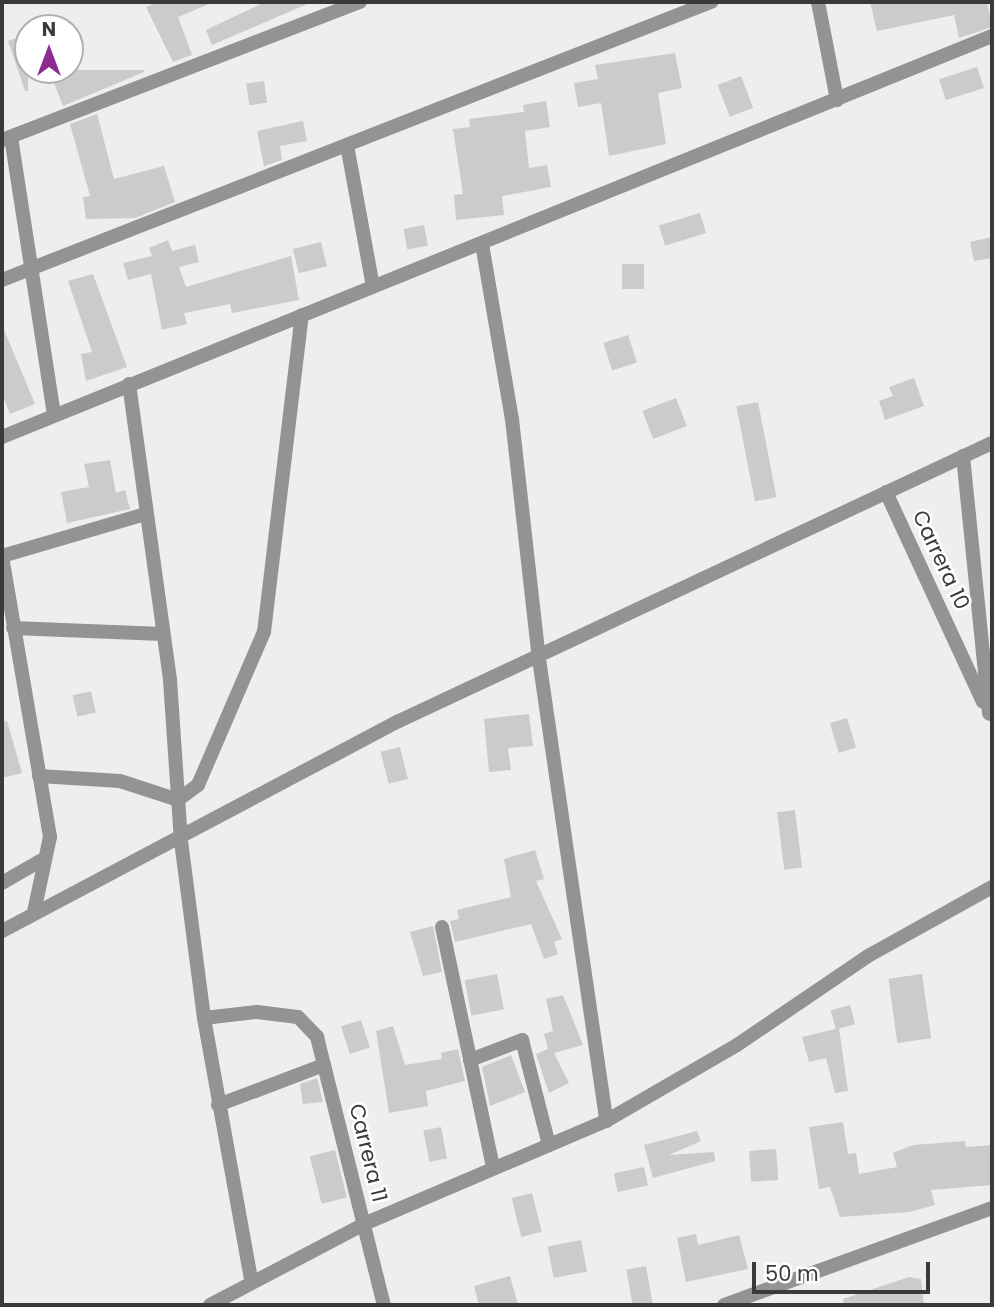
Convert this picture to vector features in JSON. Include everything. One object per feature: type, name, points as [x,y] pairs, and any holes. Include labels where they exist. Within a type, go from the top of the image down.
[{"type":"street","points":[[54,415],[6,139],[360,2]]},
{"type":"street","points":[[2,280],[711,2]]},
{"type":"street","points":[[818,2],[837,100]]},
{"type":"street","points":[[2,437],[992,36]]},
{"type":"street","points":[[347,145],[373,286]]},
{"type":"street","points":[[482,244],[512,419],[539,659],[606,1121]]},
{"type":"street","points":[[178,800],[198,785],[264,632],[302,315]]},
{"type":"street","points":[[129,384],[163,634],[181,841],[204,1018],[251,1280]]},
{"type":"street","points":[[2,931],[34,912],[181,841],[398,721],[539,659],[992,443]]},
{"type":"street","points":[[963,456],[990,718]]},
{"type":"street","name":"Carrera 10","points":[[886,492],[990,718]]},
{"type":"street","points":[[34,912],[40,862],[50,837],[2,556],[146,514]]},
{"type":"street","points":[[13,628],[163,634]]},
{"type":"street","points":[[40,776],[120,781],[178,800]]},
{"type":"street","points":[[2,883],[40,862]]},
{"type":"street","points":[[211,1305],[251,1280],[363,1224],[606,1121],[737,1045],[868,956],[992,887]]},
{"type":"street","points":[[442,927],[493,1167]]},
{"type":"street","name":"Carrera 11","points":[[204,1018],[257,1012],[298,1017],[317,1037],[384,1305]]},
{"type":"street","points":[[470,1060],[522,1040],[549,1144]]},
{"type":"street","points":[[218,1105],[324,1065]]},
{"type":"street","points":[[724,1305],[992,1209]]},
{"type":"building","points":[[158,2],[214,2],[178,17],[192,55],[173,62],[146,7]]},
{"type":"building","points":[[265,2],[312,2],[212,45],[206,30]]},
{"type":"building","points":[[870,2],[987,2],[992,27],[959,38],[954,15],[877,31]]},
{"type":"building","points":[[14,39],[14,59],[8,41]]},
{"type":"building","points":[[675,53],[682,88],[658,93],[666,144],[609,156],[601,103],[578,107],[574,83],[598,79],[595,65]]},
{"type":"building","points":[[977,67],[984,88],[946,100],[939,79]]},
{"type":"building","points":[[84,70],[144,70],[144,72],[63,106],[54,84],[84,84]]},
{"type":"building","points":[[741,76],[753,108],[730,117],[718,85]]},
{"type":"building","points":[[264,81],[267,103],[249,105],[246,84]]},
{"type":"building","points":[[546,101],[550,127],[525,131],[529,168],[547,165],[551,187],[502,196],[504,215],[456,220],[454,195],[463,194],[453,129],[470,127],[469,119],[524,112],[523,105]]},
{"type":"building","points":[[97,114],[114,179],[164,166],[175,202],[135,218],[86,219],[83,197],[90,196],[70,124]]},
{"type":"building","points":[[303,121],[307,141],[280,146],[282,160],[264,166],[257,131]]},
{"type":"building","points":[[700,213],[706,233],[665,246],[659,226]]},
{"type":"building","points":[[424,225],[428,246],[407,250],[403,229]]},
{"type":"building","points":[[992,237],[992,258],[974,261],[970,242]]},
{"type":"building","points":[[168,240],[172,251],[195,245],[199,262],[179,267],[186,287],[291,256],[299,300],[232,313],[230,304],[184,313],[187,324],[162,330],[151,274],[128,280],[123,263],[152,256],[149,248]]},
{"type":"building","points":[[321,242],[327,266],[299,273],[293,249]]},
{"type":"building","points":[[622,264],[644,264],[644,289],[622,289]]},
{"type":"building","points":[[93,274],[127,367],[86,381],[81,354],[92,352],[68,281]]},
{"type":"building","points":[[2,325],[35,404],[10,414],[2,393]]},
{"type":"building","points":[[628,335],[637,363],[612,371],[603,343]]},
{"type":"building","points":[[914,378],[924,406],[885,420],[879,401],[893,396],[889,387]]},
{"type":"building","points":[[676,398],[687,426],[653,439],[642,411]]},
{"type":"building","points":[[758,402],[777,497],[755,501],[736,406]]},
{"type":"building","points":[[110,460],[116,493],[125,490],[130,509],[67,523],[61,492],[89,487],[84,464]]},
{"type":"building","points":[[91,691],[96,712],[77,717],[72,695]]},
{"type":"building","points":[[529,714],[533,746],[508,748],[511,770],[489,772],[484,719]]},
{"type":"building","points":[[847,718],[856,748],[839,753],[830,723]]},
{"type":"building","points":[[7,721],[22,773],[2,778],[2,722]]},
{"type":"building","points":[[400,747],[408,779],[389,784],[381,752]]},
{"type":"building","points":[[795,810],[802,868],[784,870],[777,812]]},
{"type":"building","points":[[535,850],[544,879],[536,881],[562,939],[554,942],[558,954],[544,959],[531,924],[455,942],[450,921],[459,919],[457,910],[511,897],[504,859]]},
{"type":"building","points":[[433,926],[442,972],[423,976],[410,932]]},
{"type":"building","points":[[497,974],[504,1009],[471,1016],[465,980]]},
{"type":"building","points":[[922,974],[931,1038],[897,1043],[888,979]]},
{"type":"building","points":[[563,995],[583,1045],[554,1053],[569,1083],[549,1093],[536,1054],[548,1049],[544,1034],[553,1031],[546,999]]},
{"type":"building","points":[[850,1005],[855,1024],[836,1029],[831,1010]]},
{"type":"building","points":[[361,1020],[370,1048],[350,1054],[341,1026]]},
{"type":"building","points":[[393,1026],[405,1065],[442,1059],[441,1053],[458,1049],[465,1081],[426,1091],[428,1106],[389,1113],[376,1031]]},
{"type":"building","points":[[839,1028],[848,1091],[835,1093],[826,1058],[809,1062],[802,1037]]},
{"type":"building","points":[[511,1055],[525,1092],[490,1106],[482,1067]]},
{"type":"building","points":[[317,1078],[323,1102],[303,1104],[300,1084]]},
{"type":"building","points":[[843,1122],[848,1154],[856,1153],[859,1174],[897,1167],[893,1153],[913,1145],[965,1141],[966,1147],[992,1145],[992,1185],[931,1190],[935,1205],[910,1212],[840,1217],[830,1187],[819,1189],[809,1127]]},
{"type":"building","points":[[441,1127],[447,1158],[429,1162],[423,1130]]},
{"type":"building","points":[[697,1131],[701,1141],[669,1155],[714,1152],[715,1161],[653,1178],[644,1145]]},
{"type":"building","points":[[776,1149],[778,1180],[751,1182],[749,1151]]},
{"type":"building","points":[[335,1150],[347,1198],[322,1204],[310,1156]]},
{"type":"building","points":[[644,1167],[648,1186],[618,1192],[614,1173]]},
{"type":"building","points":[[532,1193],[542,1232],[521,1237],[512,1198]]},
{"type":"building","points":[[696,1234],[698,1245],[739,1235],[748,1269],[686,1282],[677,1238]]},
{"type":"building","points":[[581,1240],[587,1271],[554,1278],[548,1246]]},
{"type":"building","points":[[646,1266],[653,1305],[633,1305],[626,1269]]},
{"type":"building","points":[[510,1276],[518,1305],[479,1305],[474,1286]]},
{"type":"building","points":[[909,1277],[921,1279],[924,1305],[844,1305],[843,1299]]}]
